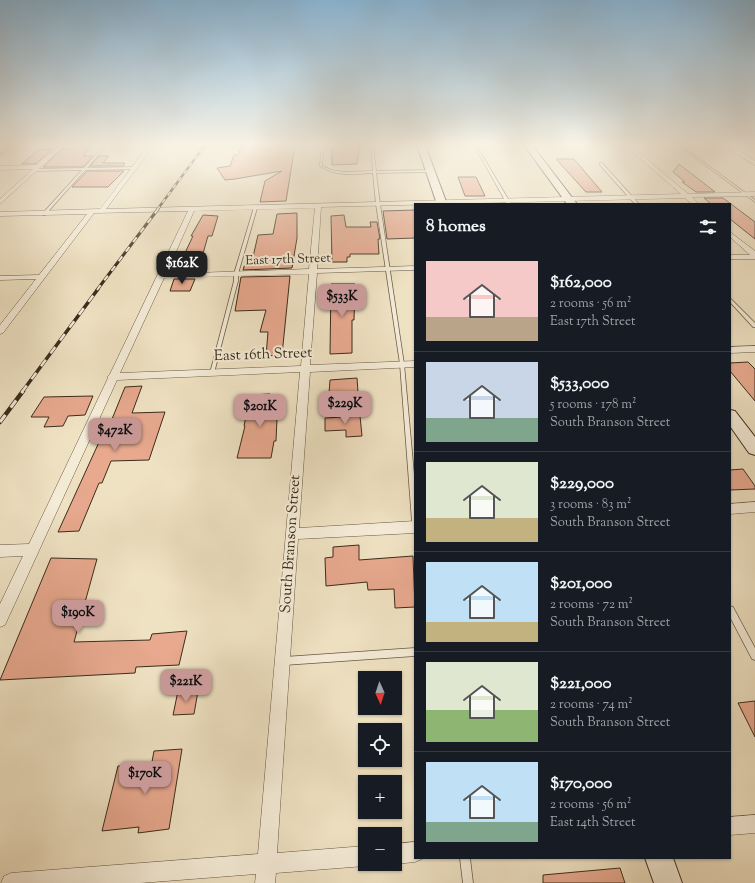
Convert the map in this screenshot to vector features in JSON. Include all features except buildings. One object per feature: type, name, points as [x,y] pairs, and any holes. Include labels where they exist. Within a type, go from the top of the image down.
[{"type":"main road","points":[[436,186],[442,203]]},
{"type":"main road","points":[[559,186],[571,202]]},
{"type":"main road","points":[[731,416],[755,449]]},
{"type":"main road","points":[[659,859],[668,883]]},
{"type":"street","points":[[0,202],[17,186]]},
{"type":"street","points":[[101,212],[120,186]]},
{"type":"street","points":[[676,186],[695,203]]},
{"type":"street","points":[[442,203],[571,202],[631,198],[755,194]]},
{"type":"street","points":[[0,214],[91,213],[414,203]]},
{"type":"street","name":"South Branson Street","points":[[265,874],[318,206]]},
{"type":"street","points":[[0,620],[34,550],[112,377],[192,209]]},
{"type":"street","points":[[0,331],[91,213]]},
{"type":"street","points":[[731,235],[755,256]]},
{"type":"street","points":[[731,257],[755,256]]},
{"type":"street","name":"East 17th Street","points":[[161,276],[414,268]]},
{"type":"street","points":[[0,278],[42,277]]},
{"type":"street","points":[[731,350],[755,349]]},
{"type":"street","name":"East 16th Street","points":[[112,377],[414,364]]},
{"type":"street","points":[[731,509],[755,508]]},
{"type":"street","points":[[292,534],[414,527]]},
{"type":"street","points":[[0,551],[34,550]]},
{"type":"street","points":[[731,826],[755,824]]},
{"type":"street","points":[[402,853],[414,852]]},
{"type":"street","points":[[11,883],[265,874],[358,857]]},
{"type":"lane","points":[[44,214],[69,186]]},
{"type":"lane","points":[[376,186],[402,364],[414,509]]},
{"type":"lane","points":[[499,186],[508,202]]},
{"type":"lane","points":[[621,186],[636,203]]},
{"type":"lane","points":[[734,186],[755,201]]},
{"type":"lane","points":[[212,373],[236,281],[236,274],[255,208]]},
{"type":"lane","points":[[731,301],[755,326]]},
{"type":"lane","points":[[731,612],[755,656]]},
{"type":"lane","points":[[282,661],[414,652]]},
{"type":"lane","points":[[465,859],[468,883]]},
{"type":"railway","points":[[157,210],[175,186]]},
{"type":"railway","points":[[97,290],[158,209]]},
{"type":"railway","points":[[22,392],[98,289]]},
{"type":"railway","points":[[0,422],[23,391]]}]
